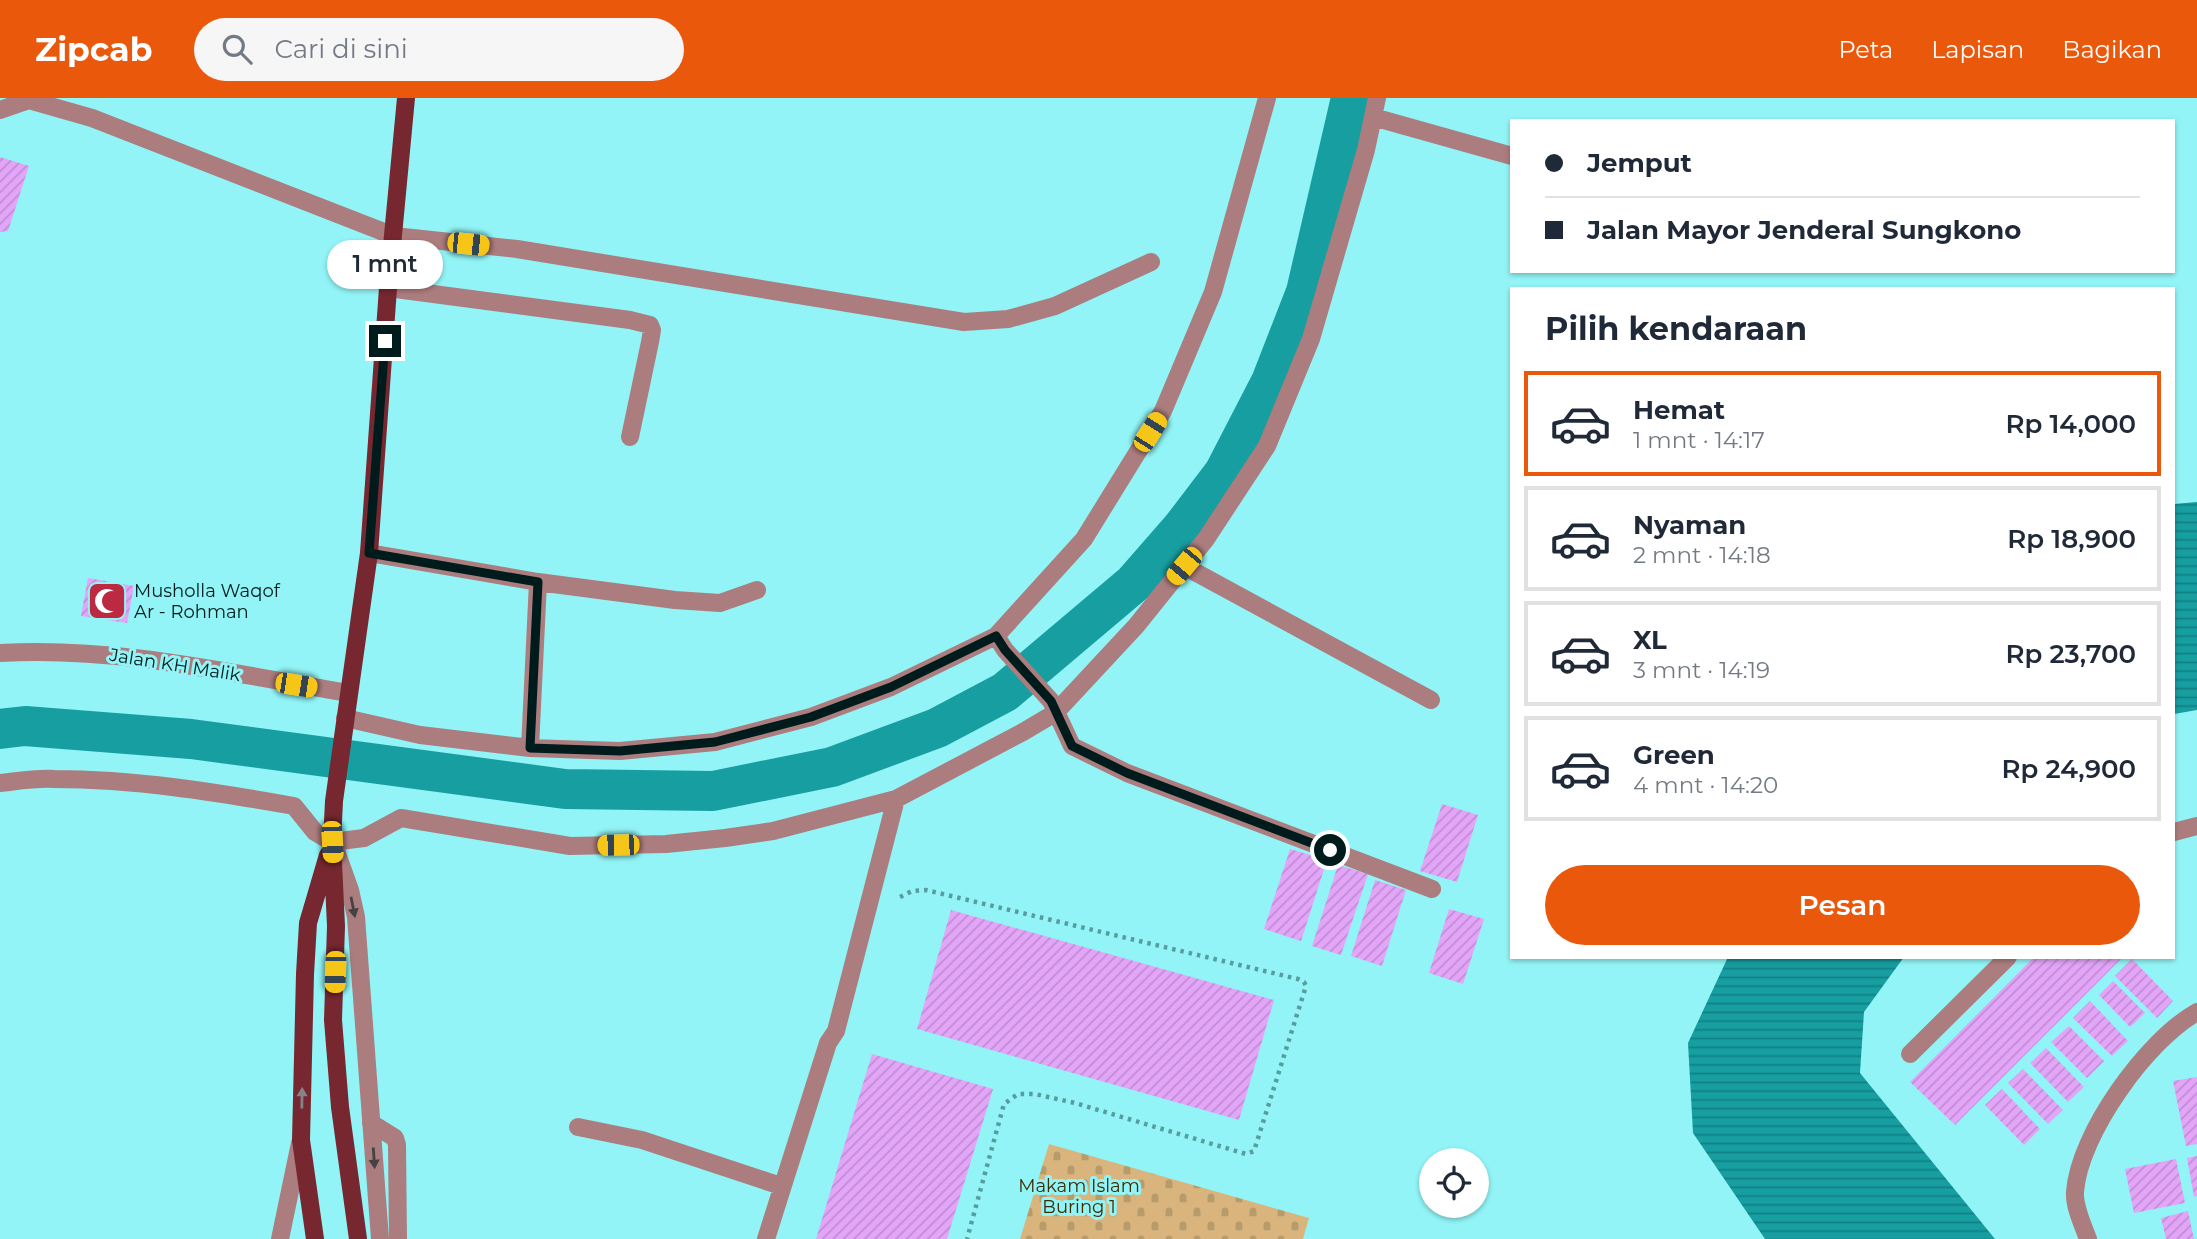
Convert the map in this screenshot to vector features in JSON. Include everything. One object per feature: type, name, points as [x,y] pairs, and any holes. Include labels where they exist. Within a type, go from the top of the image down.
[{"type":"main road","points":[[358,1239],[340,1107],[333,1020],[336,926],[332,842],[334,802],[369,553],[388,288],[406,98]]},
{"type":"main road","points":[[315,1239],[301,1140],[308,923],[332,842]]},
{"type":"street","points":[[345,725],[530,748],[620,751],[715,742],[811,717],[1000,643],[1084,540],[1163,411],[1213,292],[1267,98]]},
{"type":"street","points":[[0,783],[52,779],[115,782],[214,792],[294,806],[315,832],[332,842],[364,838],[401,818],[570,846],[666,844],[773,831],[897,799],[1023,732],[1053,707],[1136,626],[1206,539],[1267,446],[1311,339],[1366,150],[1377,98]]},
{"type":"street","points":[[0,110],[27,99],[92,118],[394,236],[517,249],[964,322],[1007,318],[1055,306],[1151,262]]},
{"type":"street","points":[[1373,117],[1510,155]]},
{"type":"street","points":[[388,288],[631,320],[650,325],[650,342],[630,437]]},
{"type":"street","points":[[369,553],[538,582],[675,600],[720,603],[757,590]]},
{"type":"street","points":[[1184,566],[1431,700]]},
{"type":"street","points":[[530,748],[538,582]]},
{"type":"street","points":[[1000,643],[1053,707],[1072,746],[1127,773],[1432,889]]},
{"type":"street","name":"Jalan KH Malik","points":[[0,653],[89,653],[184,665],[348,693]]},
{"type":"street","points":[[766,1239],[828,1043],[836,1031],[897,799]]},
{"type":"street","points":[[2175,832],[2197,826]]},
{"type":"street","points":[[332,842],[350,890],[356,917],[380,1239]]},
{"type":"street","points":[[1910,1054],[2006,959]]},
{"type":"street","points":[[2088,1239],[2075,1194],[2079,1171],[2100,1118],[2121,1086],[2160,1042],[2197,1012]]},
{"type":"street","points":[[371,1124],[395,1138],[397,1145],[398,1239]]},
{"type":"street","points":[[578,1127],[642,1140],[781,1186]]},
{"type":"street","points":[[280,1239],[301,1140]]},
{"type":"path","points":[[897,901],[912,891],[926,890],[1285,976],[1306,984],[1254,1151],[1245,1154],[1075,1103],[1035,1094],[1018,1094],[1003,1104],[967,1239]]},
{"type":"green space","name":"Makam Islam Buring 1","points":[[1049,1144],[1309,1218],[1303,1239],[1020,1239]]},
{"type":"water","points":[[2197,502],[2197,710],[2175,714],[2175,504]]},
{"type":"water","points":[[1727,959],[1903,959],[1864,1012],[1860,1073],[1995,1239],[1765,1239],[1693,1133],[1688,1043]]},
{"type":"building","points":[[0,157],[29,166],[8,231],[0,232]]},
{"type":"building","name":"Musholla Waqof Ar - Rohman","points":[[88,578],[134,586],[127,623],[81,616]]},
{"type":"building","points":[[1442,804],[1478,815],[1457,882],[1420,871]]},
{"type":"building","points":[[1290,849],[1327,860],[1301,941],[1264,929]]},
{"type":"building","points":[[1338,865],[1368,874],[1341,955],[1312,946]]},
{"type":"building","points":[[1375,880],[1406,890],[1382,966],[1351,956]]},
{"type":"building","points":[[1449,909],[1484,919],[1463,984],[1429,973]]},
{"type":"building","points":[[951,910],[1274,1000],[1239,1120],[917,1029]]},
{"type":"building","points":[[2032,959],[2121,959],[1955,1125],[1910,1082]]},
{"type":"building","points":[[2132,959],[2173,1001],[2157,1018],[2115,976]]},
{"type":"building","points":[[2113,981],[2145,1013],[2130,1027],[2099,995]]},
{"type":"building","points":[[2090,1001],[2128,1041],[2112,1056],[2073,1018]]},
{"type":"building","points":[[2069,1026],[2104,1061],[2087,1078],[2051,1042]]},
{"type":"building","points":[[2046,1048],[2084,1087],[2068,1102],[2030,1063]]},
{"type":"building","points":[[872,1054],[993,1089],[947,1239],[816,1239]]},
{"type":"building","points":[[2023,1069],[2063,1110],[2048,1124],[2008,1083]]},
{"type":"building","points":[[2197,1077],[2197,1144],[2186,1146],[2173,1081]]},
{"type":"building","points":[[2002,1089],[2040,1129],[2024,1145],[1985,1105]]},
{"type":"building","points":[[2197,1156],[2197,1196],[2194,1197],[2187,1158]]},
{"type":"building","points":[[2176,1159],[2185,1203],[2134,1213],[2125,1169]]},
{"type":"building","points":[[2188,1211],[2194,1239],[2166,1239],[2161,1218]]},
{"type":"waterway","points":[[0,729],[25,726],[191,739],[565,789],[713,791],[832,767],[937,728],[1005,692],[1134,583],[1182,528],[1224,473],[1271,382],[1306,292],[1351,98]]},
{"type":"place","name":"Musholla Waqof Ar - Rohman","points":[[107,601]]},
{"type":"route","points":[[385,341],[369,553],[538,582],[530,748],[620,751],[715,742],[811,717],[891,687],[996,636],[1005,650],[1051,701],[1072,746],[1127,773],[1330,850]]}]
